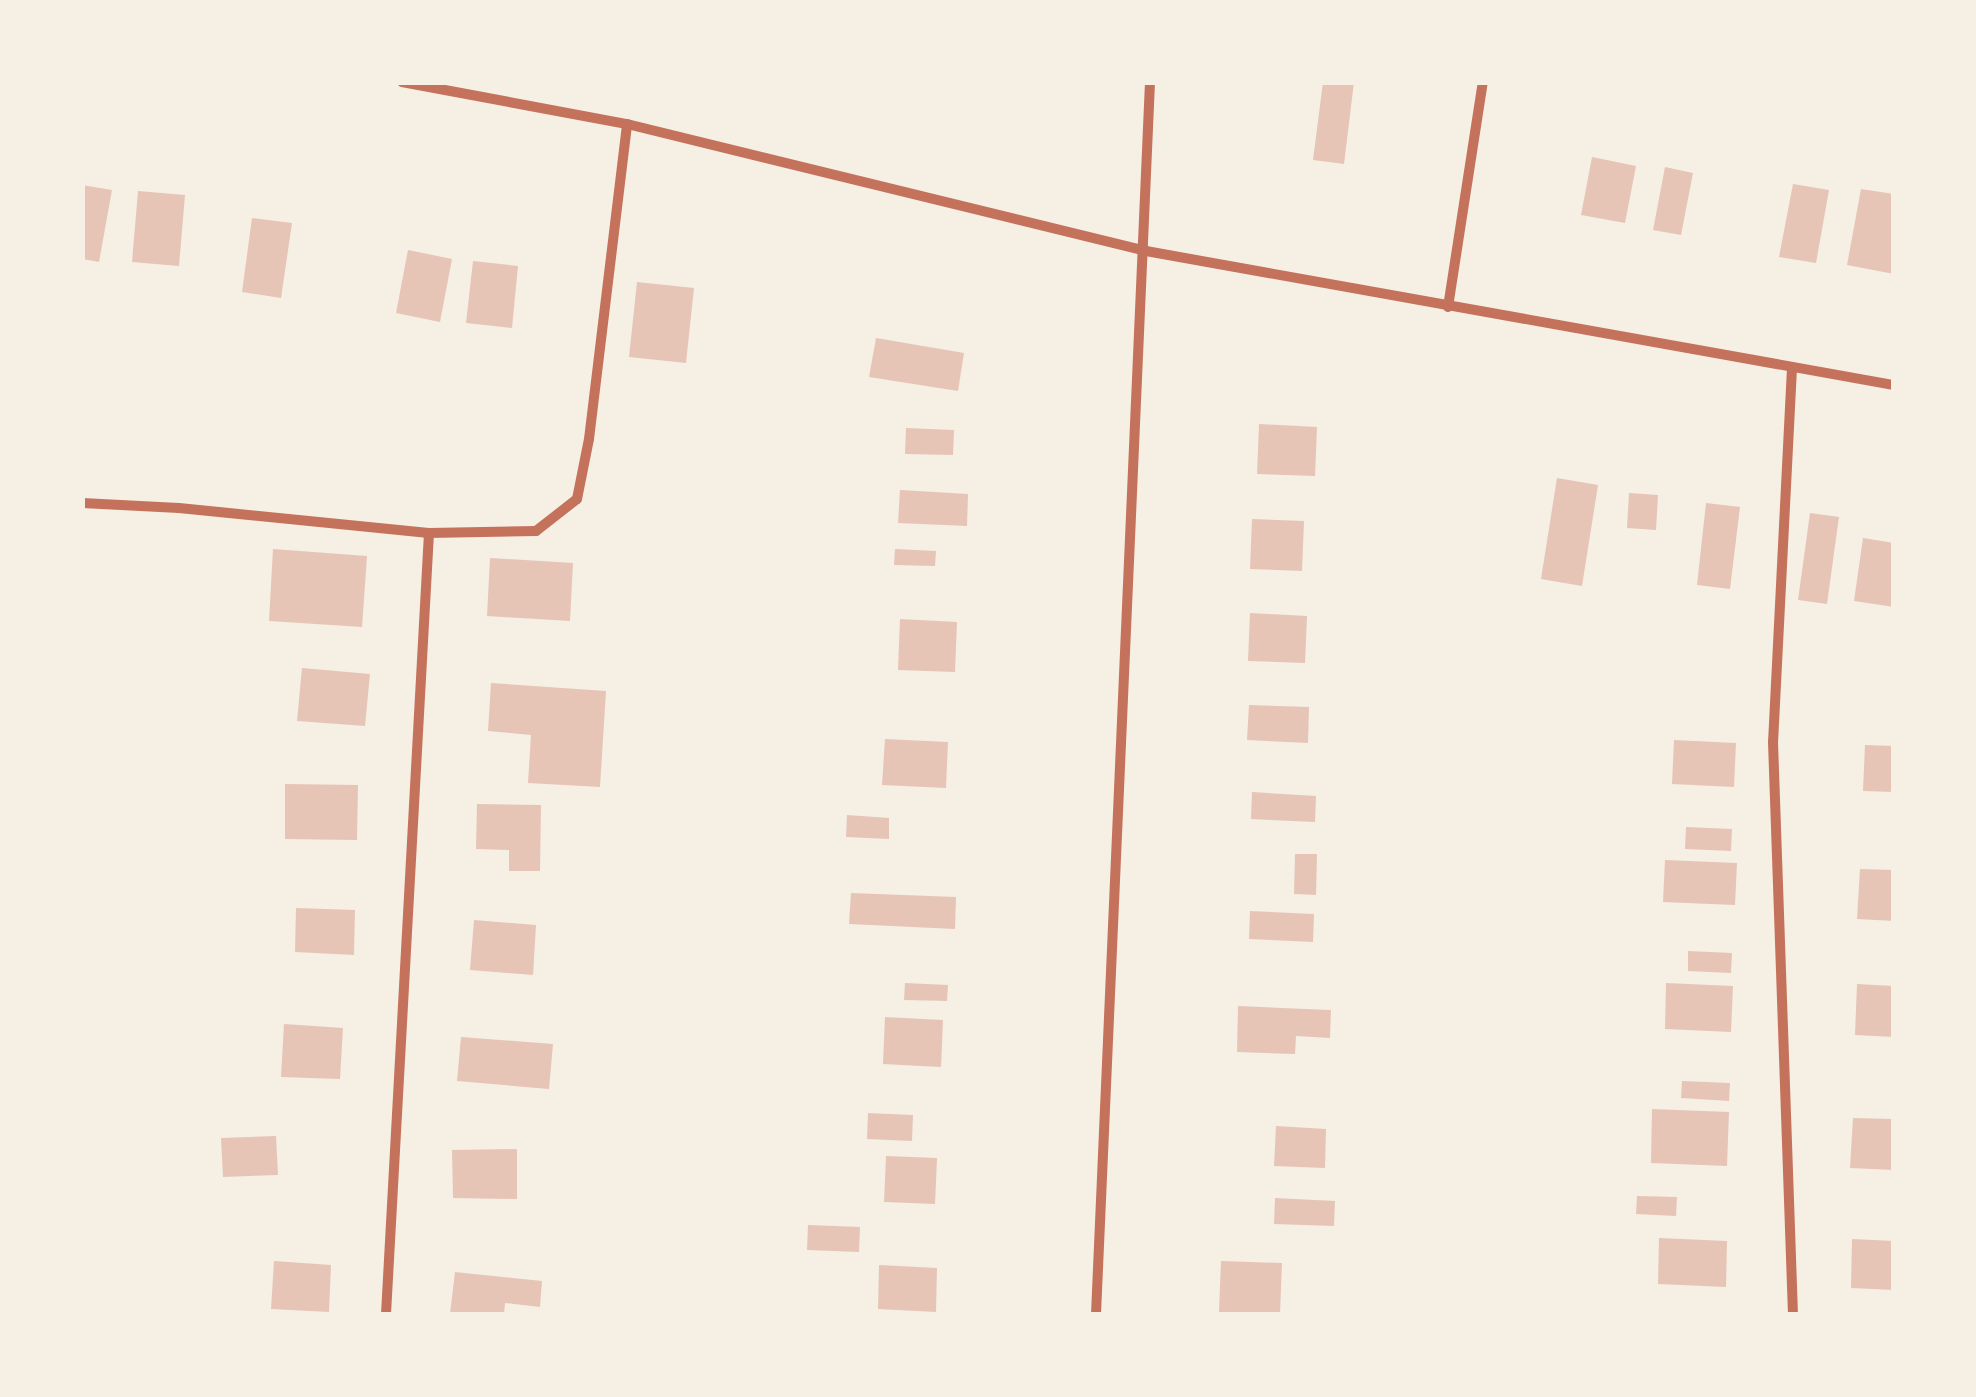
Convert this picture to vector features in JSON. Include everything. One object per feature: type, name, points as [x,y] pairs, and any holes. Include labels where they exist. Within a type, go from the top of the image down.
[{"type":"street","points":[[402,82],[456,88],[627,124],[1146,251],[1894,386]]},
{"type":"street","points":[[1096,1314],[1146,251],[1150,82]]},
{"type":"street","points":[[1448,307],[1483,82]]},
{"type":"street","points":[[82,504],[180,508],[429,533],[536,531],[576,499],[589,439],[627,124]]},
{"type":"street","points":[[1792,368],[1774,742],[1792,1314]]},
{"type":"street","points":[[386,1314],[429,533]]},
{"type":"building","points":[[1323,82],[1354,82],[1344,164],[1313,160]]},
{"type":"building","points":[[1592,157],[1636,166],[1625,223],[1581,215]]},
{"type":"building","points":[[1665,167],[1693,173],[1681,235],[1653,230]]},
{"type":"building","points":[[1793,184],[1829,190],[1816,263],[1779,257]]},
{"type":"building","points":[[82,185],[112,190],[99,262],[82,259]]},
{"type":"building","points":[[1861,189],[1894,194],[1894,274],[1847,265]]},
{"type":"building","points":[[138,191],[185,195],[179,266],[132,262]]},
{"type":"building","points":[[252,218],[292,223],[281,298],[242,292]]},
{"type":"building","points":[[408,250],[452,259],[440,322],[396,313]]},
{"type":"building","points":[[473,261],[518,266],[512,328],[466,323]]},
{"type":"building","points":[[637,282],[694,288],[686,363],[629,357]]},
{"type":"building","points":[[876,338],[964,353],[958,391],[869,377]]},
{"type":"building","points":[[1259,424],[1317,427],[1315,476],[1257,474]]},
{"type":"building","points":[[906,428],[954,430],[953,455],[905,454]]},
{"type":"building","points":[[1557,478],[1598,485],[1582,586],[1541,579]]},
{"type":"building","points":[[900,490],[968,494],[967,526],[898,523]]},
{"type":"building","points":[[1629,493],[1658,495],[1656,530],[1627,528]]},
{"type":"building","points":[[1706,503],[1740,507],[1730,589],[1697,585]]},
{"type":"building","points":[[1810,513],[1839,517],[1827,604],[1798,600]]},
{"type":"building","points":[[1252,519],[1304,521],[1302,571],[1250,569]]},
{"type":"building","points":[[1863,538],[1894,543],[1894,607],[1854,601]]},
{"type":"building","points":[[273,549],[367,556],[362,627],[269,621]]},
{"type":"building","points":[[895,549],[936,551],[935,566],[894,565]]},
{"type":"building","points":[[490,558],[573,563],[570,621],[487,616]]},
{"type":"building","points":[[1250,613],[1307,616],[1305,663],[1248,661]]},
{"type":"building","points":[[900,619],[957,622],[955,672],[898,670]]},
{"type":"building","points":[[302,668],[370,674],[365,726],[297,721]]},
{"type":"building","points":[[491,683],[606,691],[600,787],[528,783],[531,735],[488,731]]},
{"type":"building","points":[[1249,705],[1309,707],[1308,743],[1247,740]]},
{"type":"building","points":[[885,739],[948,742],[946,788],[882,785]]},
{"type":"building","points":[[1674,740],[1736,743],[1734,787],[1672,784]]},
{"type":"building","points":[[1865,745],[1894,746],[1894,792],[1863,791]]},
{"type":"building","points":[[285,784],[358,785],[357,840],[285,839]]},
{"type":"building","points":[[1252,792],[1316,796],[1315,822],[1251,819]]},
{"type":"building","points":[[477,804],[541,805],[540,871],[509,871],[509,850],[476,849]]},
{"type":"building","points":[[847,815],[889,818],[889,839],[846,837]]},
{"type":"building","points":[[1686,827],[1732,829],[1731,851],[1685,849]]},
{"type":"building","points":[[1295,854],[1317,854],[1316,895],[1294,894]]},
{"type":"building","points":[[1665,860],[1737,863],[1735,905],[1663,902]]},
{"type":"building","points":[[1860,869],[1894,870],[1894,921],[1857,919]]},
{"type":"building","points":[[851,893],[956,897],[955,929],[849,924]]},
{"type":"building","points":[[296,908],[355,910],[354,955],[295,952]]},
{"type":"building","points":[[1250,911],[1314,914],[1313,942],[1249,939]]},
{"type":"building","points":[[474,920],[536,925],[533,975],[470,970]]},
{"type":"building","points":[[1688,951],[1732,953],[1731,973],[1688,971]]},
{"type":"building","points":[[905,983],[948,985],[947,1001],[904,1000]]},
{"type":"building","points":[[1666,983],[1733,986],[1731,1032],[1665,1029]]},
{"type":"building","points":[[1857,984],[1894,986],[1894,1037],[1855,1035]]},
{"type":"building","points":[[1238,1006],[1331,1010],[1330,1038],[1296,1036],[1295,1054],[1237,1052]]},
{"type":"building","points":[[885,1017],[943,1020],[941,1067],[883,1064]]},
{"type":"building","points":[[284,1024],[343,1028],[340,1079],[281,1077]]},
{"type":"building","points":[[461,1037],[553,1044],[549,1089],[457,1081]]},
{"type":"building","points":[[1682,1081],[1730,1083],[1729,1101],[1681,1098]]},
{"type":"building","points":[[1652,1109],[1729,1112],[1727,1166],[1651,1163]]},
{"type":"building","points":[[868,1113],[913,1115],[912,1141],[867,1139]]},
{"type":"building","points":[[1853,1118],[1894,1119],[1894,1170],[1850,1168]]},
{"type":"building","points":[[1276,1126],[1326,1129],[1325,1168],[1274,1166]]},
{"type":"building","points":[[276,1136],[278,1175],[223,1177],[221,1138]]},
{"type":"building","points":[[517,1149],[517,1199],[453,1198],[452,1150]]},
{"type":"building","points":[[886,1156],[937,1158],[935,1204],[884,1202]]},
{"type":"building","points":[[1637,1196],[1677,1197],[1676,1216],[1636,1214]]},
{"type":"building","points":[[1275,1198],[1335,1201],[1334,1226],[1274,1224]]},
{"type":"building","points":[[808,1225],[860,1227],[859,1252],[807,1250]]},
{"type":"building","points":[[1659,1238],[1727,1241],[1726,1287],[1658,1284]]},
{"type":"building","points":[[1852,1239],[1894,1241],[1894,1290],[1851,1288]]},
{"type":"building","points":[[274,1261],[331,1265],[329,1312],[271,1309]]},
{"type":"building","points":[[1221,1261],[1282,1263],[1280,1314],[1219,1312]]},
{"type":"building","points":[[879,1265],[937,1268],[936,1312],[878,1309]]},
{"type":"building","points":[[455,1272],[542,1281],[540,1307],[505,1303],[504,1314],[450,1314]]}]
